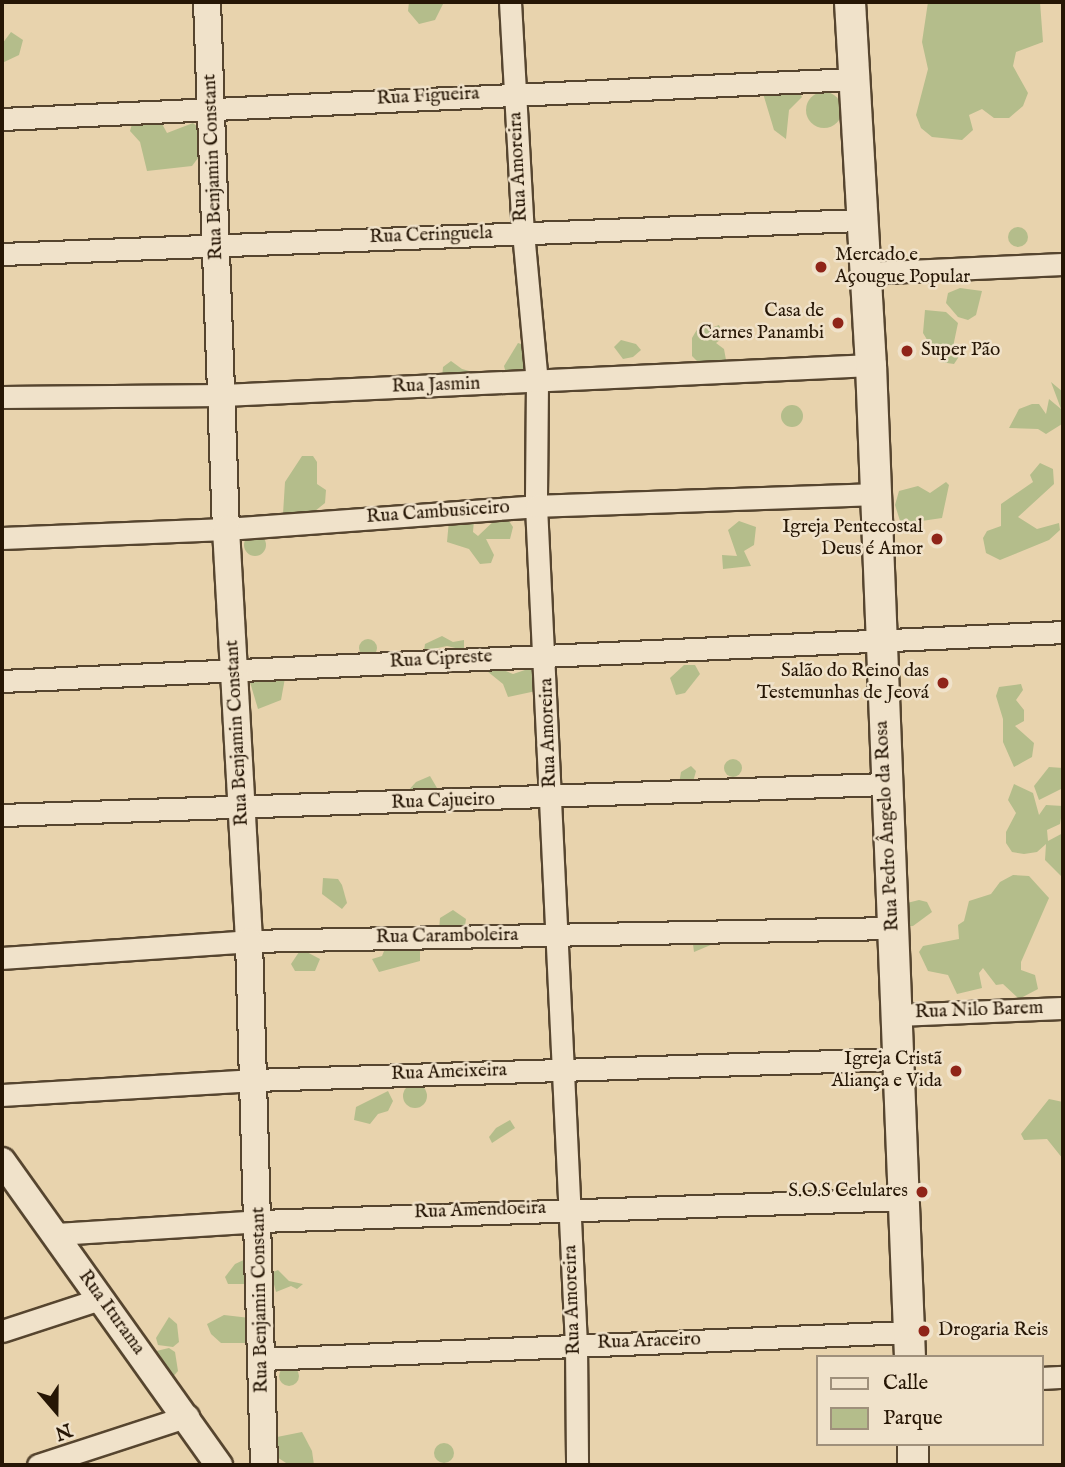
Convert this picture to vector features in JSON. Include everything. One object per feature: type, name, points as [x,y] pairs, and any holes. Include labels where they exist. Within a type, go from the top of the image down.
[{"type":"main road","name":"Rua Pedro Ângelo da Rosa","points":[[850,2],[871,365],[885,784],[910,1344]]},
{"type":"main road","points":[[913,1446],[913,1465]]},
{"type":"street","name":"Rua Benjamin Constant","points":[[207,2],[218,244],[226,529],[243,808],[260,1221],[264,1465]]},
{"type":"street","name":"Rua Amoreira","points":[[510,2],[523,232],[537,382],[536,506],[546,654],[576,1344],[577,1465]]},
{"type":"street","name":"Rua Figueira","points":[[2,119],[515,92],[854,79]]},
{"type":"street","name":"Rua Ceringuela","points":[[2,254],[861,220]]},
{"type":"street","points":[[864,273],[1063,264]]},
{"type":"street","name":"Rua Jasmin","points":[[2,397],[223,395],[871,365]]},
{"type":"street","name":"Rua Cambusiceiro","points":[[2,538],[226,529],[536,506],[875,494]]},
{"type":"street","name":"Rua Cipreste","points":[[2,681],[234,672],[880,638],[1063,632]]},
{"type":"street","name":"Rua Cajueiro","points":[[2,815],[551,798],[885,784]]},
{"type":"street","name":"Rua Caramboleira","points":[[2,958],[249,941],[892,928]]},
{"type":"street","name":"Rua Nilo Barem","points":[[896,1015],[1063,1008]]},
{"type":"street","name":"Rua Ameixeira","points":[[2,1096],[254,1080],[897,1059]]},
{"type":"street","name":"Rua Iturama","points":[[6,1174],[55,1234],[188,1416],[219,1465]]},
{"type":"street","name":"Rua Amendoeira","points":[[55,1234],[260,1221],[570,1208],[905,1199]]},
{"type":"street","points":[[2,1331],[100,1299]]},
{"type":"street","name":"Rua Araceiro","points":[[262,1360],[576,1344],[910,1344]]},
{"type":"street","points":[[1044,1378],[1063,1377]]},
{"type":"street","points":[[38,1465],[188,1416]]},
{"type":"green space","points":[[409,2],[444,2],[435,20],[419,24],[408,11]]},
{"type":"green space","points":[[928,2],[1040,2],[1043,42],[1016,52],[1013,66],[1028,93],[1023,106],[1009,118],[994,118],[982,109],[969,115],[973,130],[962,140],[932,137],[921,128],[916,115],[928,69],[922,42]]},
{"type":"green space","points":[[11,32],[23,40],[19,55],[2,63],[2,44]]},
{"type":"green space","points":[[762,90],[798,91],[802,97],[789,110],[786,139],[774,130]]},
{"type":"green space","points":[[824,92],[837,97],[842,110],[837,123],[824,128],[811,123],[806,110],[811,97]]},
{"type":"green space","points":[[134,117],[160,120],[167,133],[193,123],[199,128],[201,154],[192,166],[147,171],[140,142],[130,131]]},
{"type":"green space","points":[[1018,227],[1025,230],[1028,237],[1025,244],[1018,247],[1011,244],[1008,237],[1011,230]]},
{"type":"green space","points":[[960,288],[982,291],[976,315],[968,320],[958,317],[946,303],[948,293]]},
{"type":"green space","points":[[925,310],[946,312],[958,323],[953,347],[958,358],[954,364],[940,362],[944,355],[941,348],[929,343],[923,333]]},
{"type":"green space","points":[[719,325],[724,337],[716,343],[724,349],[726,360],[706,370],[692,356],[692,338],[699,326],[708,329]]},
{"type":"green space","points":[[621,340],[636,344],[641,350],[633,357],[623,359],[614,347]]},
{"type":"green space","points":[[518,343],[524,345],[530,372],[507,377],[504,366]]},
{"type":"green space","points":[[451,361],[462,369],[473,372],[467,377],[442,378],[443,367]]},
{"type":"green space","points":[[1051,382],[1063,392],[1062,424],[1046,434],[1038,429],[1009,428],[1019,409],[1032,404],[1039,404],[1046,414],[1049,399],[1061,409]]},
{"type":"green space","points":[[792,405],[800,408],[803,416],[800,424],[792,427],[784,424],[781,416],[784,408]]},
{"type":"green space","points":[[302,456],[313,456],[317,462],[317,484],[326,490],[325,503],[310,515],[283,514],[285,482]]},
{"type":"green space","points":[[1040,463],[1053,469],[1054,484],[1018,517],[1037,529],[1059,523],[1060,530],[1049,540],[1000,560],[986,553],[983,538],[987,531],[1001,526],[1001,504],[1033,482],[1030,475]]},
{"type":"green space","points":[[946,482],[949,485],[942,518],[901,524],[895,505],[899,491],[918,486],[930,493]]},
{"type":"green space","points":[[507,518],[513,527],[510,539],[486,539],[494,555],[491,563],[480,564],[469,549],[447,542],[449,520],[474,520],[473,532],[478,536],[496,519]]},
{"type":"green space","points":[[739,521],[756,527],[754,545],[744,551],[751,566],[723,569],[722,555],[737,556],[728,530]]},
{"type":"green space","points":[[255,534],[263,537],[266,545],[263,553],[255,556],[247,553],[244,545],[247,537]]},
{"type":"green space","points":[[442,636],[453,642],[464,640],[464,650],[447,646],[424,651],[425,644]]},
{"type":"green space","points":[[364,639],[372,639],[377,648],[375,655],[364,657],[359,652],[359,644]]},
{"type":"green space","points":[[684,665],[695,665],[700,674],[685,693],[676,695],[670,678]]},
{"type":"green space","points":[[482,667],[496,667],[513,674],[528,669],[539,672],[536,691],[508,697],[503,684]]},
{"type":"green space","points":[[285,678],[281,700],[258,709],[249,679]]},
{"type":"green space","points":[[1021,684],[1023,690],[1016,700],[1024,710],[1024,721],[1015,726],[1034,743],[1032,757],[1014,767],[1003,742],[1003,719],[996,696],[999,687]]},
{"type":"green space","points":[[733,759],[739,762],[742,768],[739,774],[733,777],[727,774],[724,768],[727,762]]},
{"type":"green space","points":[[691,766],[696,771],[693,782],[679,784],[681,772]]},
{"type":"green space","points":[[1049,767],[1063,768],[1063,788],[1039,800],[1034,786]]},
{"type":"green space","points":[[430,776],[437,788],[408,791],[416,782]]},
{"type":"green space","points":[[1014,784],[1033,793],[1039,815],[1046,805],[1063,806],[1060,824],[1047,830],[1048,841],[1063,833],[1063,878],[1045,860],[1046,844],[1037,852],[1024,854],[1012,852],[1006,843],[1006,832],[1016,813],[1008,800]]},
{"type":"green space","points":[[1013,875],[1029,876],[1049,898],[1021,962],[1021,970],[1035,975],[1038,989],[1019,999],[1003,984],[996,985],[983,968],[979,973],[982,988],[957,994],[948,975],[928,971],[919,952],[923,946],[959,939],[958,925],[964,921],[969,901],[991,894],[1000,882]]},
{"type":"green space","points":[[323,878],[338,879],[342,885],[347,903],[342,909],[322,894]]},
{"type":"green space","points":[[919,900],[927,902],[932,912],[913,926],[898,927],[903,904]]},
{"type":"green space","points":[[453,910],[466,919],[465,926],[439,930],[440,918]]},
{"type":"green space","points":[[692,936],[714,937],[713,944],[694,952]]},
{"type":"green space","points":[[386,946],[420,946],[420,961],[379,972],[372,959],[382,956]]},
{"type":"green space","points":[[301,949],[320,959],[315,971],[295,971],[291,964]]},
{"type":"green space","points":[[415,1084],[423,1088],[427,1096],[423,1104],[415,1108],[407,1104],[403,1096],[407,1088]]},
{"type":"green space","points":[[388,1091],[393,1101],[388,1111],[378,1114],[370,1124],[354,1120],[356,1107]]},
{"type":"green space","points":[[1049,1099],[1063,1102],[1063,1159],[1047,1139],[1024,1140],[1021,1134]]},
{"type":"green space","points":[[510,1120],[515,1128],[492,1143],[489,1137],[496,1128]]},
{"type":"green space","points":[[248,1258],[250,1284],[228,1284],[225,1277],[235,1264]]},
{"type":"green space","points":[[278,1270],[289,1281],[303,1284],[297,1289],[291,1286],[276,1292],[271,1273]]},
{"type":"green space","points":[[224,1315],[250,1318],[249,1343],[221,1343],[211,1334],[207,1324]]},
{"type":"green space","points":[[169,1317],[177,1324],[179,1342],[173,1347],[158,1345],[156,1338]]},
{"type":"green space","points":[[169,1348],[175,1352],[178,1371],[171,1379],[152,1352]]},
{"type":"green space","points":[[285,1366],[293,1366],[299,1376],[293,1386],[285,1386],[279,1380],[279,1372]]},
{"type":"green space","points":[[302,1432],[312,1451],[314,1465],[289,1465],[274,1455],[272,1442],[277,1437]]},
{"type":"green space","points":[[444,1443],[451,1446],[454,1453],[451,1460],[444,1463],[437,1460],[434,1453],[437,1446]]},
{"type":"place","name":"Mercado e Açougue Popular","points":[[821,267]]},
{"type":"place","name":"Casa de Carnes Panambi","points":[[838,323]]},
{"type":"place","name":"Super Pão","points":[[907,351]]},
{"type":"place","name":"Igreja Pentecostal Deus é Amor","points":[[937,539]]},
{"type":"place","name":"Salão do Reino das Testemunhas de Jeová","points":[[943,683]]},
{"type":"place","name":"Igreja Cristã Aliança e Vida","points":[[956,1071]]},
{"type":"place","name":"S.O.S Celulares","points":[[922,1192]]},
{"type":"place","name":"Drogaria Reis","points":[[924,1331]]}]
